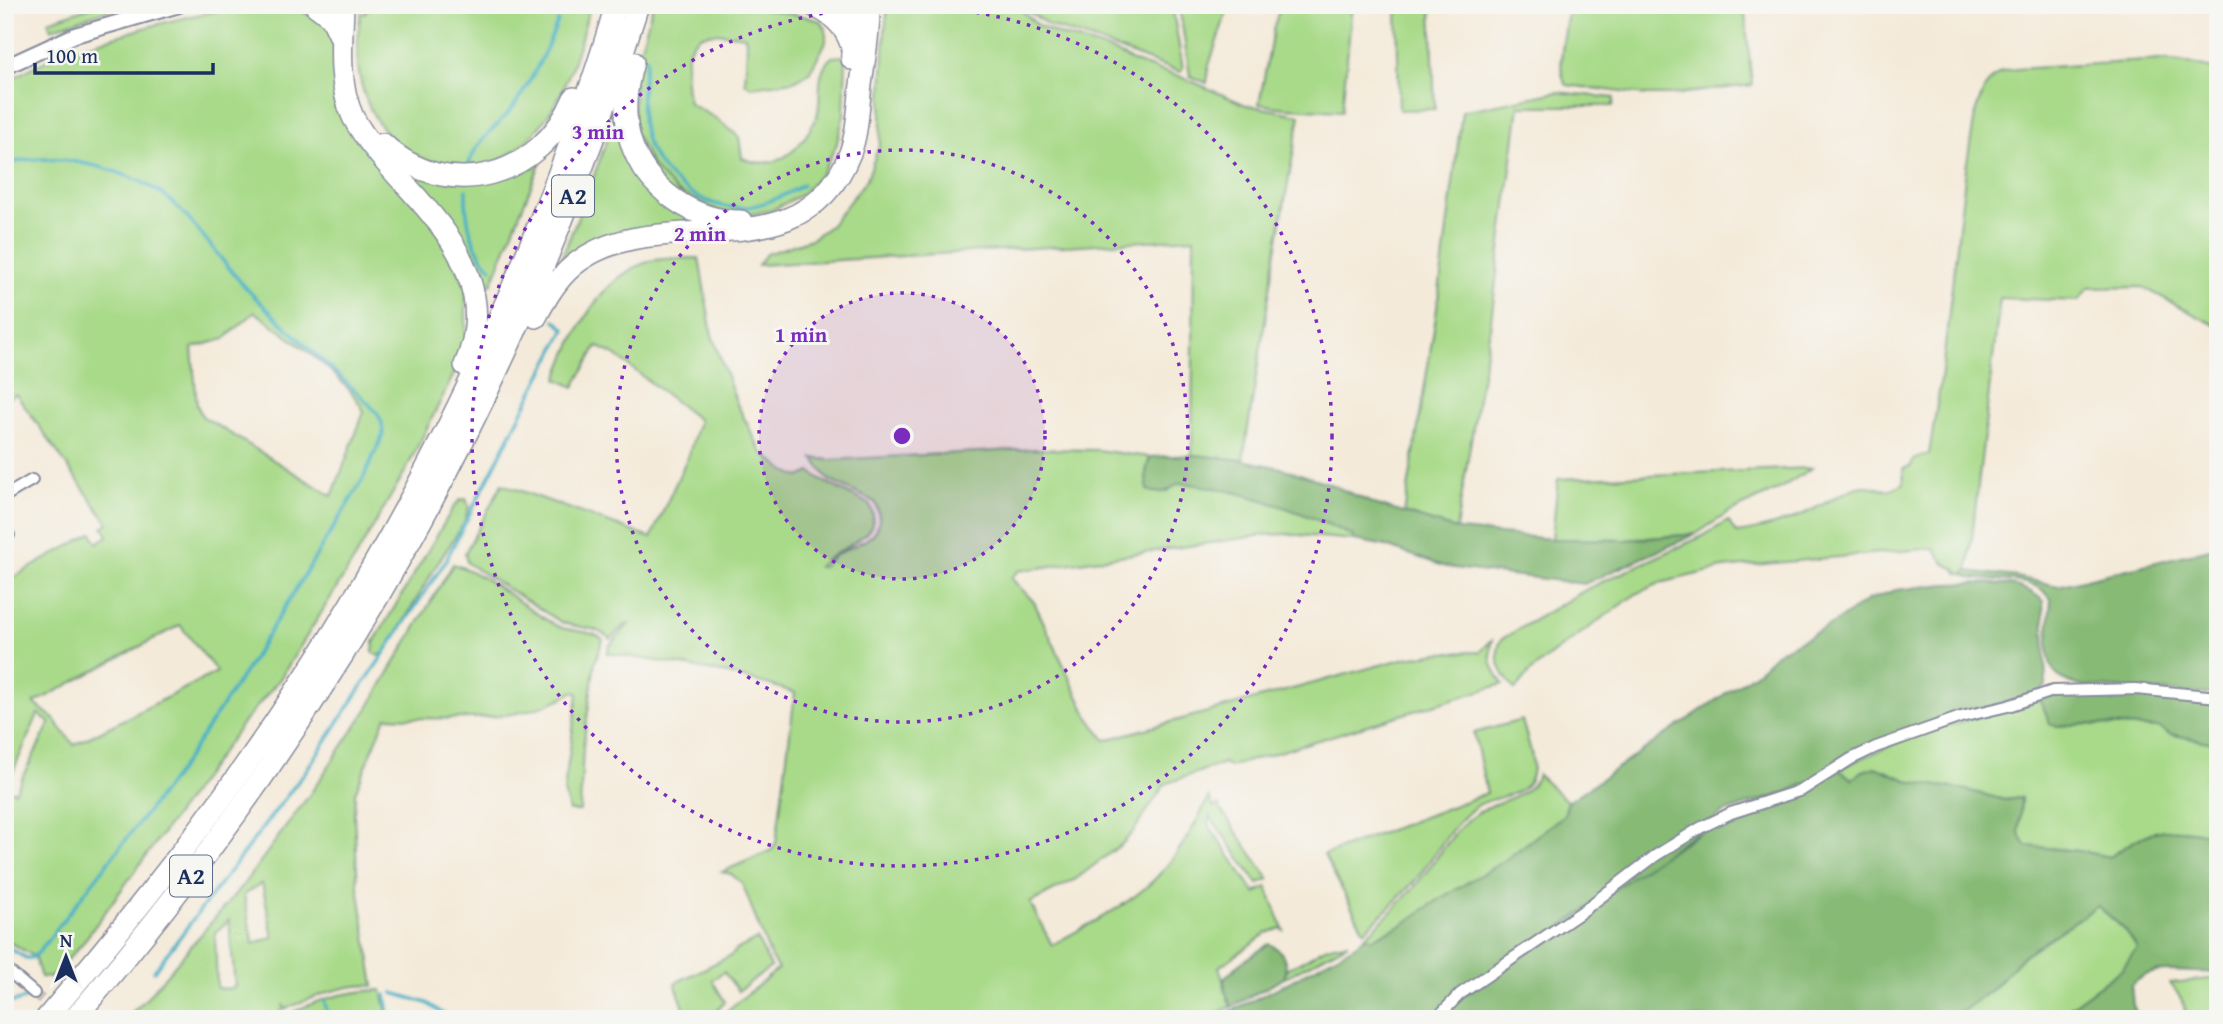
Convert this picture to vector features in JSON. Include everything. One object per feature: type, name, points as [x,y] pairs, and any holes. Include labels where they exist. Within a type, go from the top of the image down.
[{"type":"highway","points":[[315,5],[331,17],[342,40]]},
{"type":"highway","points":[[343,5],[345,88],[350,109],[357,124],[383,159],[445,230],[462,258],[469,277],[475,303],[474,337],[469,357],[450,398],[448,427]]},
{"type":"highway","points":[[357,5],[352,74],[360,110],[372,131],[391,152],[408,163],[436,174],[480,177],[498,172],[521,160],[558,127],[567,113],[582,76],[600,55]]},
{"type":"highway","name":"A2","points":[[46,1019],[170,868],[283,711],[369,573],[448,427],[483,355],[531,244],[574,133],[616,5]]},
{"type":"highway","name":"A2","points":[[74,1019],[188,880],[299,726],[409,546],[494,382],[570,205],[638,5]]},
{"type":"highway","points":[[645,5],[626,101],[626,119],[633,149],[644,172],[661,190],[691,209],[726,220],[767,217],[790,208],[808,196],[826,177],[845,133],[850,97],[852,5]]},
{"type":"highway","points":[[812,5],[837,19],[852,46]]},
{"type":"highway","points":[[494,382],[518,355],[558,281],[574,265],[593,252],[650,235],[766,227],[799,213],[825,192],[839,175],[852,145],[857,122],[869,5]]},
{"type":"street","points":[[5,68],[75,35],[179,5]]},
{"type":"street","points":[[5,496],[32,480]]},
{"type":"street","points":[[1436,1019],[1460,995],[1580,913],[1655,856],[1731,813],[1802,790],[1850,758],[1875,747],[1961,717],[2008,706],[2053,691],[2136,689],[2218,698]]},
{"type":"street","points":[[5,968],[34,993]]},
{"type":"green space","points":[[96,5],[124,5],[51,29],[48,21]]},
{"type":"green space","points":[[369,5],[588,5],[589,9],[571,69],[543,123],[506,156],[481,165],[464,166],[447,165],[421,157],[400,145],[383,129],[371,110],[362,88],[358,64],[361,13],[365,13]]},
{"type":"green space","points":[[653,5],[758,8],[821,21],[826,29],[826,42],[809,73],[794,81],[751,87],[745,83],[745,36],[706,34],[692,44],[686,64],[689,103],[717,119],[739,137],[742,158],[763,163],[781,159],[803,140],[817,115],[823,69],[832,57],[843,56],[846,59],[844,115],[836,146],[822,173],[801,195],[772,210],[742,216],[726,215],[662,184],[633,130],[635,68]]},
{"type":"green space","points":[[888,5],[1016,5],[1037,25],[1057,34],[1110,50],[1246,105],[1300,115],[1243,460],[1192,456],[1194,238],[758,265],[766,254],[811,239],[830,226],[867,179],[880,143]]},
{"type":"green space","points":[[1084,5],[1146,5],[1147,8],[1172,5],[1183,69],[1180,72],[1050,26],[1026,10]]},
{"type":"green space","points":[[1179,5],[1229,5],[1209,65],[1207,83],[1190,76]]},
{"type":"green space","points":[[1281,5],[1352,5],[1342,111],[1259,104],[1274,26]]},
{"type":"green space","points":[[1397,5],[1431,5],[1435,109],[1399,110]]},
{"type":"green space","points":[[1569,5],[1744,5],[1752,85],[1669,95],[1645,95],[1567,85],[1563,78],[1561,59]]},
{"type":"green space","points":[[238,8],[301,11],[332,29],[340,86],[435,225],[466,286],[466,350],[406,470],[280,679],[243,723],[81,945],[50,978],[41,977],[34,956],[5,940],[5,582],[92,533],[97,543],[108,536],[103,527],[108,523],[16,394],[5,400],[5,84],[47,60],[93,43],[205,13]],"holes":[[[255,312],[331,371],[345,385],[364,412],[332,496],[202,416],[197,405],[192,348],[224,339]],[[180,625],[217,672],[74,745],[53,718],[34,703]],[[38,714],[50,723],[15,792],[6,788]]]},
{"type":"green space","points":[[2161,60],[2218,70],[2218,327],[2143,287],[2088,288],[2078,301],[2000,298],[1968,571],[1958,573],[1956,569],[1945,564],[1934,548],[1723,568],[1660,583],[1636,594],[1552,654],[1529,673],[1515,690],[1498,660],[1502,639],[1589,588],[1703,536],[1728,521],[1736,533],[1756,530],[1796,517],[1857,487],[1869,486],[1885,490],[1904,483],[1903,469],[1911,466],[1913,460],[1929,454],[1941,380],[1966,168],[1976,110],[1985,88],[2001,72],[2016,69]]},
{"type":"green space","points":[[1557,92],[1614,98],[1613,106],[1519,106],[1490,328],[1456,529],[1404,514],[1436,316],[1462,111]]},
{"type":"green space","points":[[619,106],[623,137],[709,224],[556,271],[586,198]]},
{"type":"green space","points":[[536,160],[540,164],[491,285],[482,287],[406,168],[427,177]]},
{"type":"green space","points":[[699,258],[712,335],[737,404],[761,451],[785,471],[800,477],[811,472],[869,504],[873,516],[866,534],[826,560],[818,567],[823,567],[831,558],[872,536],[879,517],[875,502],[829,480],[813,458],[830,460],[1034,449],[1097,450],[1150,457],[1146,473],[1147,489],[1168,491],[1179,483],[1246,495],[1311,517],[1353,536],[1355,540],[1287,534],[1264,535],[1018,571],[1011,578],[1034,602],[1087,715],[1105,740],[1406,658],[1438,653],[1480,652],[1493,639],[1490,652],[1492,663],[1503,684],[1229,767],[1224,763],[1165,784],[1123,843],[1076,879],[1030,903],[1052,945],[1111,912],[1144,889],[1164,869],[1189,834],[1209,797],[1213,807],[1218,805],[1269,879],[1258,884],[1210,816],[1208,824],[1255,893],[1267,887],[1284,931],[1281,928],[1267,933],[1219,967],[1231,1007],[1202,1019],[717,1019],[778,969],[771,958],[742,883],[731,874],[722,872],[772,850],[776,843],[795,693],[726,674],[607,653],[610,645],[629,624],[610,639],[593,629],[561,622],[467,563],[465,553],[502,484],[651,538],[689,454],[699,420],[615,355],[597,346],[574,387],[557,379],[591,308],[617,279],[633,268],[651,261]]},
{"type":"green space","points":[[1196,455],[1243,460],[1281,468],[1328,483],[1374,504],[1459,530],[1552,539],[1625,540],[1696,534],[1584,584],[1446,567],[1386,546],[1355,540],[1353,536],[1311,517],[1246,495],[1179,483],[1164,492],[1147,490],[1146,472],[1150,457]]},
{"type":"green space","points":[[1812,468],[1779,489],[1728,513],[1696,534],[1625,540],[1552,539],[1558,479]]},
{"type":"green space","points":[[466,499],[469,507],[464,523],[387,650],[379,656],[373,653],[374,642],[453,508],[460,500]]},
{"type":"green space","points":[[2218,547],[2218,695],[2080,686],[2060,678],[2051,666],[2049,658],[2051,599],[2044,591],[2026,583],[1971,578],[1963,574],[1968,571],[2017,577],[2058,586]]},
{"type":"green space","points":[[453,564],[480,576],[557,626],[593,634],[603,640],[595,662],[583,747],[580,811],[569,811],[564,791],[578,694],[574,691],[532,710],[508,715],[458,719],[386,717],[355,793],[354,815],[358,887],[374,986],[340,989],[285,1009],[283,1004],[283,1010],[269,1019],[125,1019],[145,1000],[243,885],[310,794],[368,708]],"holes":[[[262,883],[273,937],[253,944],[244,895]],[[229,920],[235,986],[230,989],[217,988],[215,933]]]},
{"type":"green space","points":[[1945,584],[2010,585],[2033,593],[2043,601],[2046,686],[2039,692],[1897,735],[1799,788],[1723,813],[1433,1019],[1216,1019],[1287,983],[1357,944],[1366,936],[1371,939],[1402,925],[1441,898],[1504,861],[1564,815],[1568,802],[1758,671],[1778,652],[1833,624],[1868,600],[1896,590]]},
{"type":"green space","points":[[2123,692],[2218,701],[2218,744],[2170,734],[2160,728],[2083,724],[2057,726],[2050,724],[2040,699],[2053,695]]},
{"type":"green space","points":[[2039,699],[2057,726],[2083,724],[2160,728],[2170,734],[2218,744],[2218,835],[2185,830],[2150,833],[2110,857],[2025,846],[2019,834],[2021,798],[2005,800],[1966,790],[1912,782],[1895,777],[1887,770],[1863,771],[1852,779],[1838,769],[1909,737]]},
{"type":"green space","points":[[1522,720],[1533,769],[1528,783],[1517,792],[1481,803],[1466,815],[1411,885],[1364,931],[1324,855],[1487,793],[1474,733]]},
{"type":"green space","points":[[1875,767],[1912,782],[1966,790],[2005,800],[2021,798],[2019,833],[2026,846],[2110,857],[2150,833],[2185,830],[2218,835],[2218,971],[2161,971],[2141,977],[2131,985],[2133,1005],[2139,1019],[2054,1019],[2122,969],[2137,948],[2125,930],[2098,906],[2024,955],[1992,989],[1952,1019],[1438,1019],[1459,999],[1659,858],[1710,826],[1838,769],[1852,779]]},
{"type":"green space","points":[[1538,775],[1568,802],[1564,815],[1504,861],[1441,898],[1402,925],[1371,939],[1366,936],[1410,892],[1468,820],[1484,809],[1527,789]]},
{"type":"green space","points":[[2098,906],[2125,930],[2138,948],[2122,969],[2054,1019],[1952,1019],[1992,989],[2024,955]]},
{"type":"green space","points":[[757,939],[771,967],[738,991],[724,972],[712,980],[725,1002],[710,1019],[688,1019],[675,983],[732,955]]},
{"type":"green space","points":[[1348,943],[1284,978],[1287,968],[1330,946]]},
{"type":"green space","points":[[1269,944],[1279,950],[1284,958],[1284,978],[1231,1007],[1224,978]]},
{"type":"green space","points":[[2218,978],[2218,1019],[2189,1019],[2182,999],[2170,983]]},
{"type":"green space","points":[[382,990],[388,1019],[281,1019],[330,998],[355,992]]},
{"type":"waterway","points":[[468,168],[476,149],[510,111],[522,93],[558,21]]},
{"type":"waterway","points":[[647,58],[642,95],[644,132],[658,163],[683,188],[715,204],[749,207],[777,198],[803,185]]},
{"type":"waterway","points":[[5,165],[23,160],[67,161],[115,172],[156,190],[182,212],[251,293],[367,402],[378,414],[383,435],[362,481],[248,667],[178,772],[38,953],[26,958],[5,946]]},
{"type":"waterway","points":[[466,190],[467,211],[474,242],[491,268]]},
{"type":"waterway","points":[[154,971],[305,772],[445,562],[565,329],[555,320]]},
{"type":"waterway","points":[[393,993],[427,1003],[451,1019]]},
{"type":"waterway","points":[[386,995],[390,1019]]},
{"type":"waterway","points":[[5,1000],[14,1002],[27,998]]},
{"type":"waterway","points":[[325,1002],[328,1019]]},
{"type":"tunnel","points":[[34,993],[56,1011]]}]
